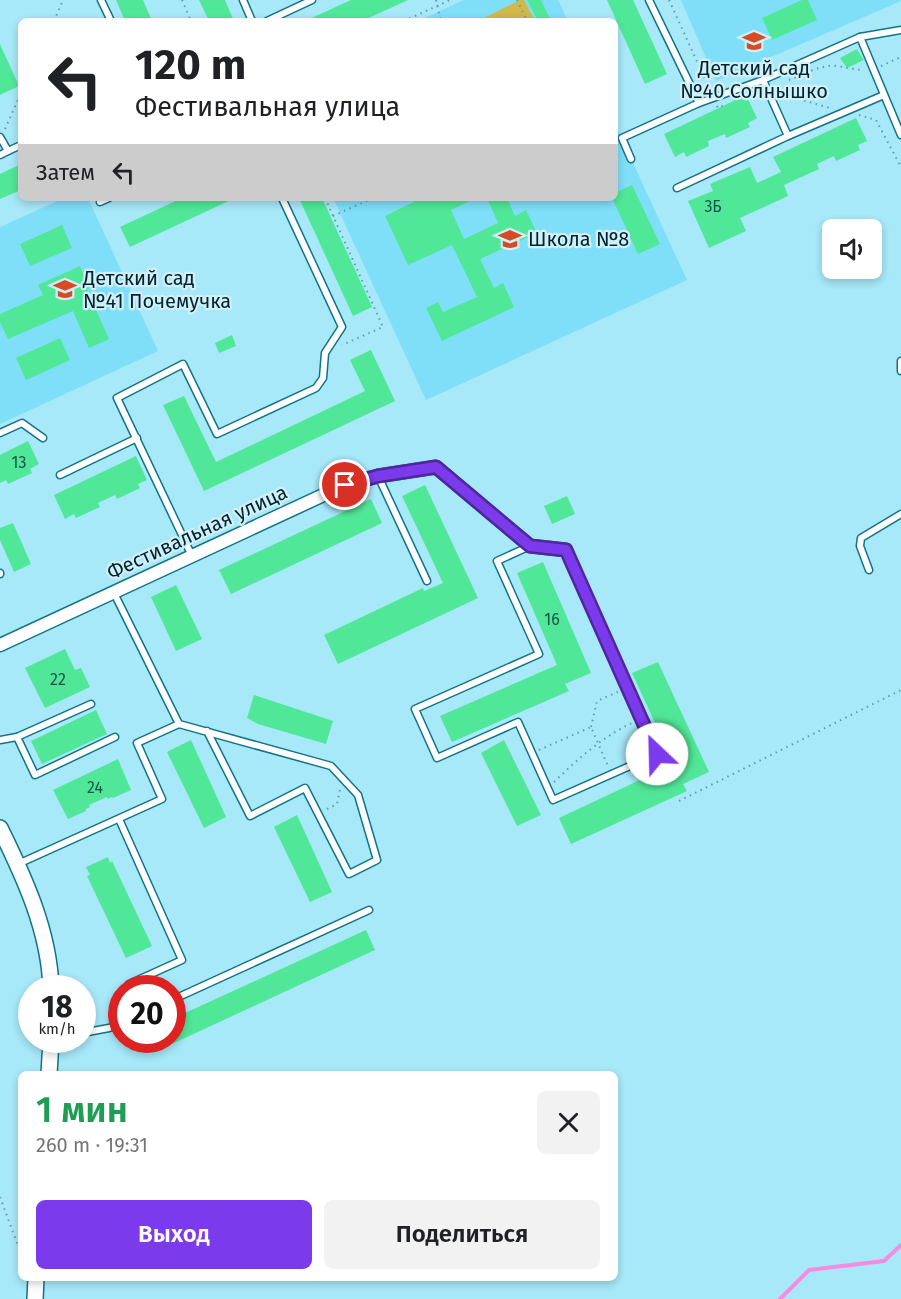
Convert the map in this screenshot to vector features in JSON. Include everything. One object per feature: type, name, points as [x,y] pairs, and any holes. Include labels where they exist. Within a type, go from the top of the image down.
[{"type":"street","name":"Фестивальная улица","points":[[0,645],[345,485],[378,476],[436,467],[530,546]]},
{"type":"street","points":[[530,546],[566,550]]},
{"type":"street","points":[[0,828],[18,864],[44,932],[49,975]]},
{"type":"street","points":[[49,1071],[50,1053]]},
{"type":"street","points":[[35,1299],[36,1281]]},
{"type":"lane","points":[[101,0],[110,18]]},
{"type":"lane","points":[[243,0],[251,18]]},
{"type":"lane","points":[[273,18],[312,0]]},
{"type":"lane","points":[[649,0],[699,103]]},
{"type":"lane","points":[[631,159],[622,138],[713,96],[763,80],[861,37],[901,30]]},
{"type":"lane","points":[[861,37],[901,135]]},
{"type":"lane","points":[[763,80],[788,136]]},
{"type":"lane","points":[[677,188],[788,136],[884,95]]},
{"type":"lane","points":[[0,137],[8,151]]},
{"type":"lane","points":[[0,155],[18,146]]},
{"type":"lane","points":[[192,556],[117,398],[183,364],[217,434],[316,388],[324,378],[325,353],[342,327],[283,201]]},
{"type":"lane","points":[[901,361],[901,371]]},
{"type":"lane","points":[[0,433],[22,423],[43,438]]},
{"type":"lane","points":[[60,475],[137,438]]},
{"type":"lane","points":[[378,476],[427,581]]},
{"type":"lane","points":[[868,570],[860,546],[861,538],[901,514]]},
{"type":"lane","points":[[530,546],[497,561],[539,654],[415,709],[437,758],[518,722],[553,800],[657,754],[566,550]]},
{"type":"lane","points":[[114,592],[180,724]]},
{"type":"lane","points":[[0,740],[17,737],[91,704]]},
{"type":"lane","points":[[18,864],[162,799],[137,743],[180,724],[207,731],[332,766],[358,795],[377,860],[350,874],[305,788],[250,816],[207,731]]},
{"type":"lane","points":[[17,737],[35,775],[116,737]]},
{"type":"lane","points":[[119,819],[182,960],[149,975]]},
{"type":"lane","points":[[186,994],[369,910]]},
{"type":"path","points":[[55,18],[63,0]]},
{"type":"path","points":[[182,0],[190,18]]},
{"type":"path","points":[[436,0],[441,18]]},
{"type":"path","points":[[411,18],[450,0]]},
{"type":"path","points":[[517,0],[526,18]]},
{"type":"path","points":[[669,0],[718,108],[728,103]]},
{"type":"path","points":[[786,81],[826,66],[834,65],[852,70],[873,69],[901,58]]},
{"type":"path","points":[[768,91],[876,120],[901,167]]},
{"type":"path","points":[[0,137],[18,99]]},
{"type":"path","points":[[325,353],[383,327],[326,201]]},
{"type":"path","points":[[333,216],[366,201]]},
{"type":"path","points":[[611,774],[591,727],[597,701],[627,688]]},
{"type":"path","points":[[679,801],[901,690]]},
{"type":"path","points":[[548,789],[598,743],[610,734],[641,719]]},
{"type":"path","points":[[532,753],[591,727]]},
{"type":"path","points":[[319,814],[337,804],[343,778]]},
{"type":"path","points":[[0,1197],[18,1246]]},
{"type":"shaded area","points":[[464,0],[558,0],[567,18],[425,18]]},
{"type":"shaded area","points":[[524,0],[533,18],[484,18]]},
{"type":"shaded area","name":"Детский сад №40 Солнышко","points":[[681,0],[901,0],[901,1],[716,81]]},
{"type":"shaded area","name":"Школа №8","points":[[618,130],[687,280],[426,400],[334,201],[618,201]]},
{"type":"shaded area","name":"Детский сад №41 Почемучка","points":[[57,201],[89,201],[158,351],[0,424],[0,227]]},
{"type":"building","points":[[116,0],[143,0],[151,18],[124,18]]},
{"type":"building","points":[[199,0],[225,0],[233,18],[208,18]]},
{"type":"building","points":[[351,0],[408,0],[369,18],[312,18]]},
{"type":"building","points":[[527,0],[541,0],[550,18],[536,18]]},
{"type":"building","points":[[607,0],[633,0],[667,74],[645,84],[618,24],[618,18],[615,18]]},
{"type":"building","points":[[802,0],[808,0],[817,20],[772,40],[762,18]]},
{"type":"building","points":[[0,44],[18,86],[0,95]]},
{"type":"building","points":[[857,49],[864,60],[847,68],[840,58]]},
{"type":"building","points":[[746,95],[757,118],[748,123],[750,127],[726,138],[725,134],[708,141],[709,146],[686,157],[684,152],[675,157],[664,134]]},
{"type":"building","points":[[856,118],[867,141],[858,145],[860,150],[836,161],[834,156],[817,164],[819,169],[784,185],[788,196],[740,218],[746,231],[709,248],[688,201],[713,191],[710,184],[750,167],[757,183],[781,172],[773,157]]},
{"type":"building","points":[[18,165],[18,191],[0,199],[0,174]]},
{"type":"building","points":[[632,185],[660,244],[638,254],[613,201],[618,201],[618,192]]},
{"type":"building","points":[[176,201],[229,201],[130,247],[120,227]]},
{"type":"building","points":[[300,201],[323,201],[372,307],[353,316]]},
{"type":"building","points":[[416,201],[470,201],[451,210],[464,239],[498,223],[488,201],[508,201],[515,216],[526,210],[537,233],[480,259],[494,288],[503,283],[514,307],[442,341],[426,308],[438,302],[443,312],[477,297],[452,245],[408,265],[385,216]]},
{"type":"building","points":[[62,225],[72,248],[30,266],[20,244]]},
{"type":"building","points":[[80,266],[90,288],[87,289],[109,339],[89,348],[73,311],[8,339],[0,322],[0,314],[43,295],[38,285]]},
{"type":"building","points":[[232,335],[236,346],[219,353],[215,343]]},
{"type":"building","points":[[60,338],[70,360],[26,380],[16,358]]},
{"type":"building","points":[[371,350],[395,401],[204,491],[163,405],[184,396],[216,462],[365,391],[350,360]]},
{"type":"building","points":[[28,441],[39,464],[30,469],[32,473],[8,484],[6,480],[0,483],[0,455]]},
{"type":"building","points":[[136,456],[147,480],[138,484],[140,488],[117,499],[115,495],[98,503],[100,507],[76,518],[74,514],[65,519],[54,495]]},
{"type":"building","points":[[425,485],[478,598],[338,664],[324,635],[423,588],[424,591],[443,583],[402,496]]},
{"type":"building","points":[[567,496],[575,514],[552,524],[544,506]]},
{"type":"building","points":[[371,499],[382,523],[231,594],[219,570]]},
{"type":"building","points":[[13,523],[31,564],[14,572],[0,540],[0,528]]},
{"type":"building","points":[[543,562],[591,673],[565,684],[569,691],[452,742],[440,716],[557,665],[517,573]]},
{"type":"building","points":[[176,585],[202,639],[176,651],[151,597]]},
{"type":"building","points":[[65,649],[75,670],[81,668],[90,687],[45,708],[25,668]]},
{"type":"building","points":[[658,662],[709,772],[683,784],[687,791],[571,844],[559,818],[674,764],[632,673]]},
{"type":"building","points":[[254,695],[333,721],[326,744],[258,724],[247,718]]},
{"type":"building","points":[[96,710],[107,734],[42,764],[31,741]]},
{"type":"building","points":[[191,740],[226,817],[204,828],[167,752]]},
{"type":"building","points":[[504,740],[541,815],[517,826],[481,753]]},
{"type":"building","points":[[118,759],[131,790],[89,805],[86,811],[68,819],[53,790]]},
{"type":"building","points":[[297,815],[332,892],[310,902],[274,827]]},
{"type":"building","points":[[108,857],[110,863],[112,861],[152,946],[126,958],[87,876],[90,875],[86,867]]},
{"type":"building","points":[[366,930],[375,950],[186,1038],[186,1013]]},
{"type":"waterway","points":[[780,1299],[809,1270],[884,1261],[901,1245]]},
{"type":"place","name":"Детский сад №40 Солнышко","points":[[754,41]]},
{"type":"place","name":"Школа №8","points":[[510,239]]},
{"type":"place","name":"Детский сад №41 Почемучка","points":[[65,289]]},
{"type":"route","points":[[345,485],[378,476],[436,467],[530,546],[566,550],[657,754]]}]
